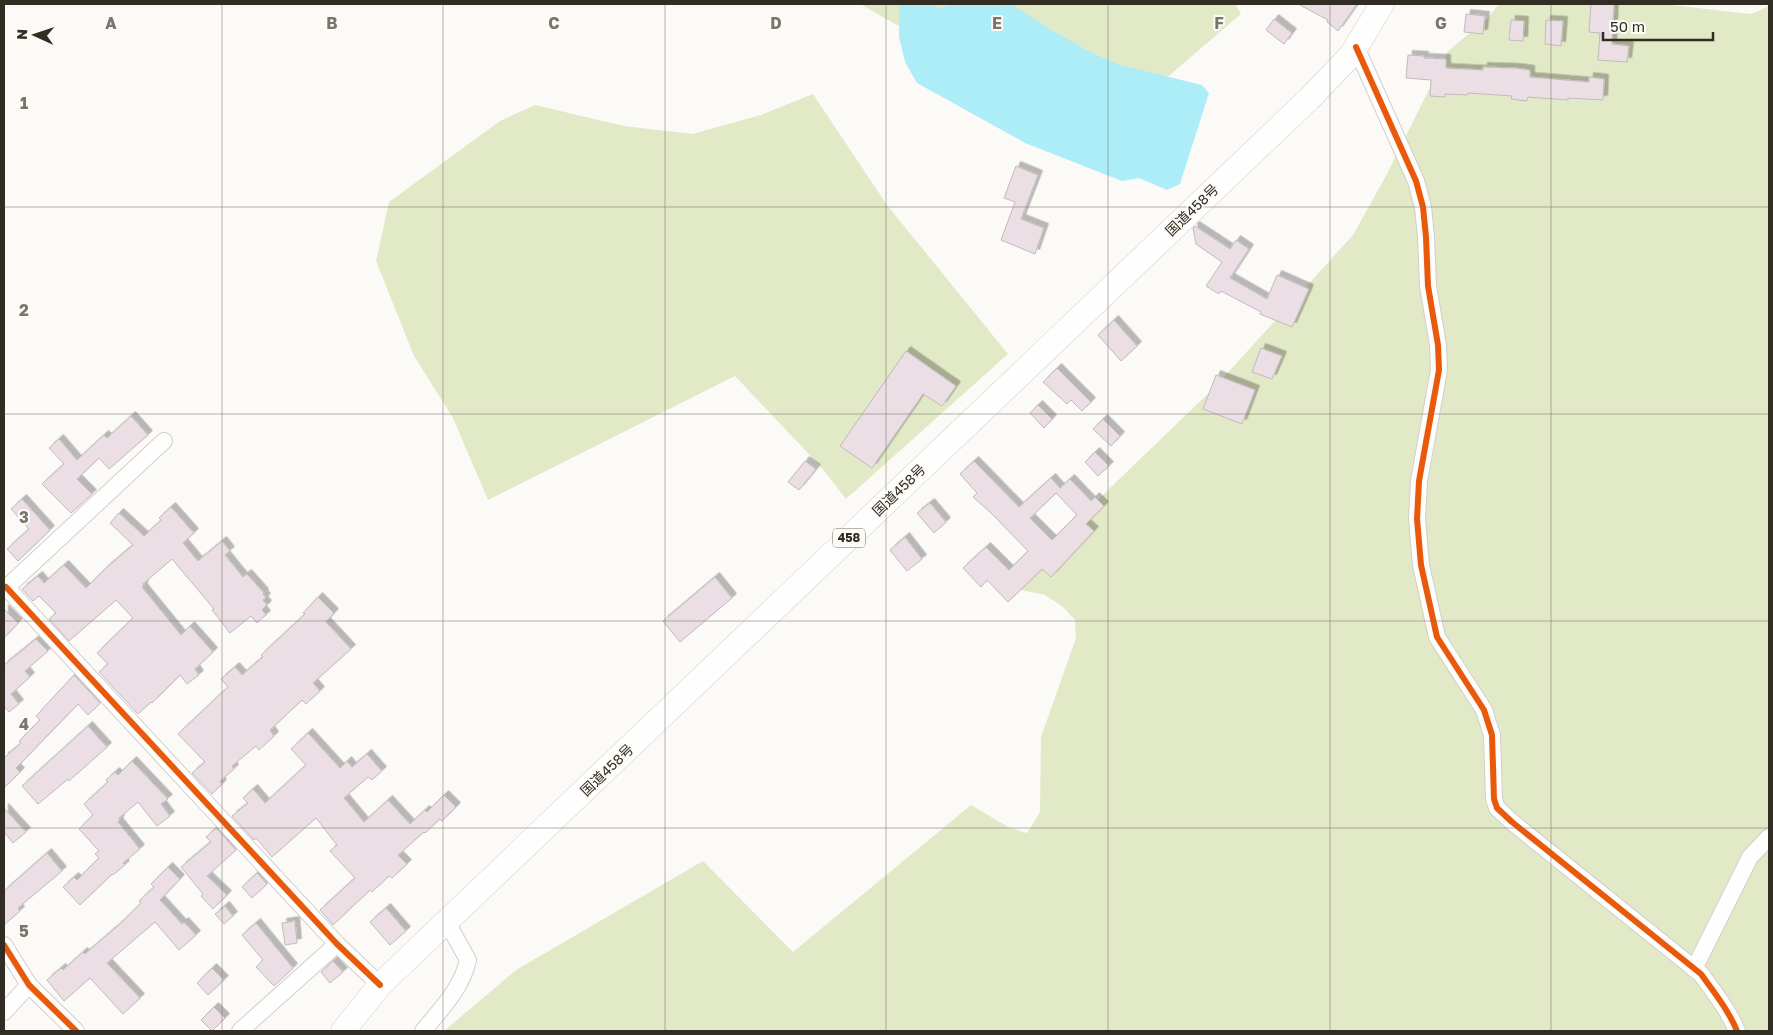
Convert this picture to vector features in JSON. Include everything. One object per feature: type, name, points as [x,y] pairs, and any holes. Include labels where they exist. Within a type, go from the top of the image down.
[{"type":"highway","name":"国道458号","points":[[343,1031],[380,986],[1309,99],[1352,54],[1382,4]]},
{"type":"street","points":[[1356,47],[1416,181],[1422,207],[1426,236],[1428,286],[1438,345],[1439,370],[1419,481],[1417,519],[1421,565],[1438,637],[1484,710],[1490,725],[1494,799],[1497,808],[1701,974],[1737,1031]]},
{"type":"street","points":[[164,441],[5,589],[338,944],[380,986]]},
{"type":"street","points":[[1694,969],[1750,857],[1769,837]]},
{"type":"street","points":[[424,1031],[450,998],[465,974],[468,960],[447,922]]},
{"type":"street","points":[[240,1031],[338,944]]},
{"type":"street","points":[[4,945],[29,985],[76,1031]]},
{"type":"street","points":[[4,1012],[29,985]]},
{"type":"green space","points":[[860,4],[1235,4],[1241,14],[1096,138]]},
{"type":"green space","points":[[1499,4],[1662,4],[1751,14],[1769,6],[1769,1031],[444,1031],[516,970],[703,861],[793,952],[971,805],[1010,828],[1027,833],[1040,812],[1041,737],[1076,638],[1075,620],[1062,606],[1045,595],[1007,587],[1213,389],[1353,235],[1387,174],[1448,51],[1488,18]]},
{"type":"green space","points":[[813,94],[887,205],[1008,354],[846,499],[822,468],[735,376],[488,500],[453,418],[414,356],[376,261],[389,202],[500,121],[535,105],[624,126],[692,134],[761,115]]},
{"type":"water","points":[[899,4],[930,4],[940,9],[951,4],[1011,4],[1092,53],[1120,65],[1202,85],[1209,93],[1180,184],[1167,190],[1139,178],[1122,181],[1025,143],[917,83],[905,62],[899,37]]},
{"type":"building","points":[[1298,4],[1357,4],[1338,31],[1327,22],[1328,20]]},
{"type":"building","points":[[1591,4],[1614,4],[1612,44],[1629,46],[1627,62],[1598,60],[1600,33],[1589,32]]},
{"type":"building","points":[[1466,14],[1485,16],[1483,34],[1464,32]]},
{"type":"building","points":[[1274,19],[1292,33],[1284,44],[1266,30]]},
{"type":"building","points":[[1511,20],[1524,21],[1523,41],[1509,40]]},
{"type":"building","points":[[1546,20],[1563,21],[1561,46],[1545,44]]},
{"type":"building","points":[[1408,55],[1446,59],[1446,68],[1483,70],[1483,67],[1515,68],[1530,70],[1530,77],[1589,82],[1589,77],[1604,79],[1603,100],[1528,97],[1527,101],[1511,99],[1512,96],[1468,93],[1467,95],[1445,94],[1445,97],[1430,96],[1431,80],[1406,78]]},
{"type":"building","points":[[1016,166],[1038,175],[1021,219],[1044,228],[1035,254],[1001,240],[1015,202],[1004,198]]},
{"type":"building","points":[[1195,226],[1230,249],[1236,240],[1249,249],[1230,278],[1267,299],[1277,275],[1309,289],[1292,327],[1260,314],[1261,312],[1221,291],[1219,294],[1206,286],[1222,262],[1196,244],[1193,228]]},
{"type":"building","points":[[1114,320],[1137,346],[1121,361],[1098,335]]},
{"type":"building","points":[[1261,348],[1282,356],[1272,379],[1252,372]]},
{"type":"building","points":[[906,351],[956,386],[942,406],[923,394],[872,468],[840,446]]},
{"type":"building","points":[[1057,368],[1091,402],[1082,411],[1071,400],[1067,404],[1043,382]]},
{"type":"building","points":[[1216,375],[1255,390],[1242,424],[1203,409]]},
{"type":"building","points":[[1038,405],[1052,419],[1044,428],[1030,413]]},
{"type":"building","points":[[131,416],[148,435],[109,469],[99,458],[77,479],[92,494],[71,513],[42,484],[64,464],[49,448],[59,439],[77,460],[104,435],[107,438]]},
{"type":"building","points":[[1103,419],[1120,436],[1111,446],[1093,429]]},
{"type":"building","points":[[1095,452],[1109,466],[1098,476],[1085,462]]},
{"type":"building","points":[[805,461],[816,469],[799,490],[788,482]]},
{"type":"building","points":[[974,461],[1019,507],[1051,478],[1060,488],[1070,479],[1091,501],[1095,497],[1104,506],[1086,524],[1094,531],[1051,577],[1042,569],[1008,602],[987,580],[981,587],[963,568],[986,547],[1009,570],[1028,551],[973,497],[977,493],[960,474]],"holes":[[[1056,493],[1077,515],[1052,540],[1030,518]]]},
{"type":"building","points":[[22,499],[50,530],[18,561],[7,549],[29,529],[11,509]]},
{"type":"building","points":[[930,503],[946,522],[934,533],[917,513]]},
{"type":"building","points":[[171,507],[194,533],[183,543],[198,561],[222,541],[230,551],[225,555],[243,577],[247,574],[264,593],[266,598],[263,600],[267,605],[262,610],[266,615],[257,623],[251,616],[230,633],[212,610],[214,609],[172,559],[143,584],[144,586],[142,587],[181,635],[190,626],[213,652],[195,669],[199,675],[187,684],[180,675],[138,714],[99,672],[108,664],[97,653],[133,618],[116,600],[69,641],[49,619],[56,613],[39,596],[33,601],[22,589],[38,576],[44,583],[64,565],[86,588],[133,545],[110,523],[119,513],[144,536],[161,520],[159,518]]},
{"type":"building","points":[[905,537],[922,559],[907,571],[890,550]]},
{"type":"building","points":[[715,577],[732,598],[680,642],[663,621]]},
{"type":"building","points":[[318,597],[334,613],[326,622],[351,649],[313,683],[320,691],[306,704],[302,700],[270,730],[274,736],[259,750],[256,746],[232,766],[234,769],[220,781],[222,784],[212,794],[192,773],[205,762],[178,734],[228,687],[221,679],[235,667],[242,675],[263,657],[261,655],[305,614],[303,613]]},
{"type":"building","points":[[4,609],[18,623],[4,638]]},
{"type":"building","points":[[36,639],[48,651],[25,671],[30,677],[11,694],[19,704],[9,712],[4,706],[4,665]]},
{"type":"building","points":[[74,675],[100,703],[88,715],[78,704],[16,768],[20,772],[4,788],[4,756],[21,743],[19,741],[40,720],[36,716]]},
{"type":"building","points":[[88,726],[107,747],[69,781],[68,779],[38,804],[22,786]]},
{"type":"building","points":[[308,733],[340,768],[347,761],[352,767],[367,754],[382,771],[372,780],[368,777],[344,798],[364,822],[388,800],[410,824],[425,810],[427,812],[444,795],[456,807],[442,821],[440,819],[398,855],[407,864],[392,878],[389,876],[372,892],[370,890],[333,925],[320,910],[355,878],[330,851],[337,845],[316,818],[272,857],[256,838],[254,840],[232,816],[248,803],[243,798],[253,789],[265,803],[306,765],[291,749]]},
{"type":"building","points":[[132,761],[168,799],[161,804],[170,816],[157,826],[138,802],[119,818],[118,822],[140,849],[80,905],[63,887],[74,877],[77,880],[99,858],[95,854],[99,851],[79,829],[93,815],[84,804],[108,782],[106,780],[115,772],[118,775]]},
{"type":"building","points":[[4,808],[26,832],[13,843],[4,832]]},
{"type":"building","points":[[215,829],[236,850],[207,876],[227,895],[213,909],[201,896],[203,894],[181,867],[211,842],[206,837]]},
{"type":"building","points":[[47,853],[62,871],[18,908],[20,911],[4,925],[4,891]]},
{"type":"building","points":[[168,867],[180,879],[160,900],[182,924],[184,922],[196,935],[179,950],[155,922],[107,963],[140,998],[123,1014],[90,978],[64,1001],[47,980],[61,968],[63,970],[83,952],[85,954],[121,923],[141,903],[139,901],[154,887],[151,884]]},
{"type":"building","points":[[257,873],[267,884],[252,898],[242,887]]},
{"type":"building","points":[[225,906],[233,916],[224,924],[215,914]]},
{"type":"building","points":[[386,908],[406,931],[390,945],[370,922]]},
{"type":"building","points":[[295,921],[297,943],[285,945],[282,923]]},
{"type":"building","points":[[256,923],[293,968],[274,986],[256,967],[263,960],[242,935]]},
{"type":"building","points":[[333,961],[343,972],[330,983],[321,972]]},
{"type":"building","points":[[212,968],[224,980],[208,995],[197,983]]},
{"type":"building","points":[[214,1007],[225,1018],[212,1031],[201,1020]]},
{"type":"cycle path","points":[[1356,47],[1416,181],[1423,207],[1428,286],[1438,345],[1439,370],[1419,481],[1417,519],[1421,565],[1437,637],[1484,710],[1492,735],[1494,799],[1497,808],[1701,974],[1726,1009],[1737,1031]]},
{"type":"cycle path","points":[[6,587],[337,944],[380,985]]},
{"type":"cycle path","points":[[4,945],[29,985],[76,1031]]}]
